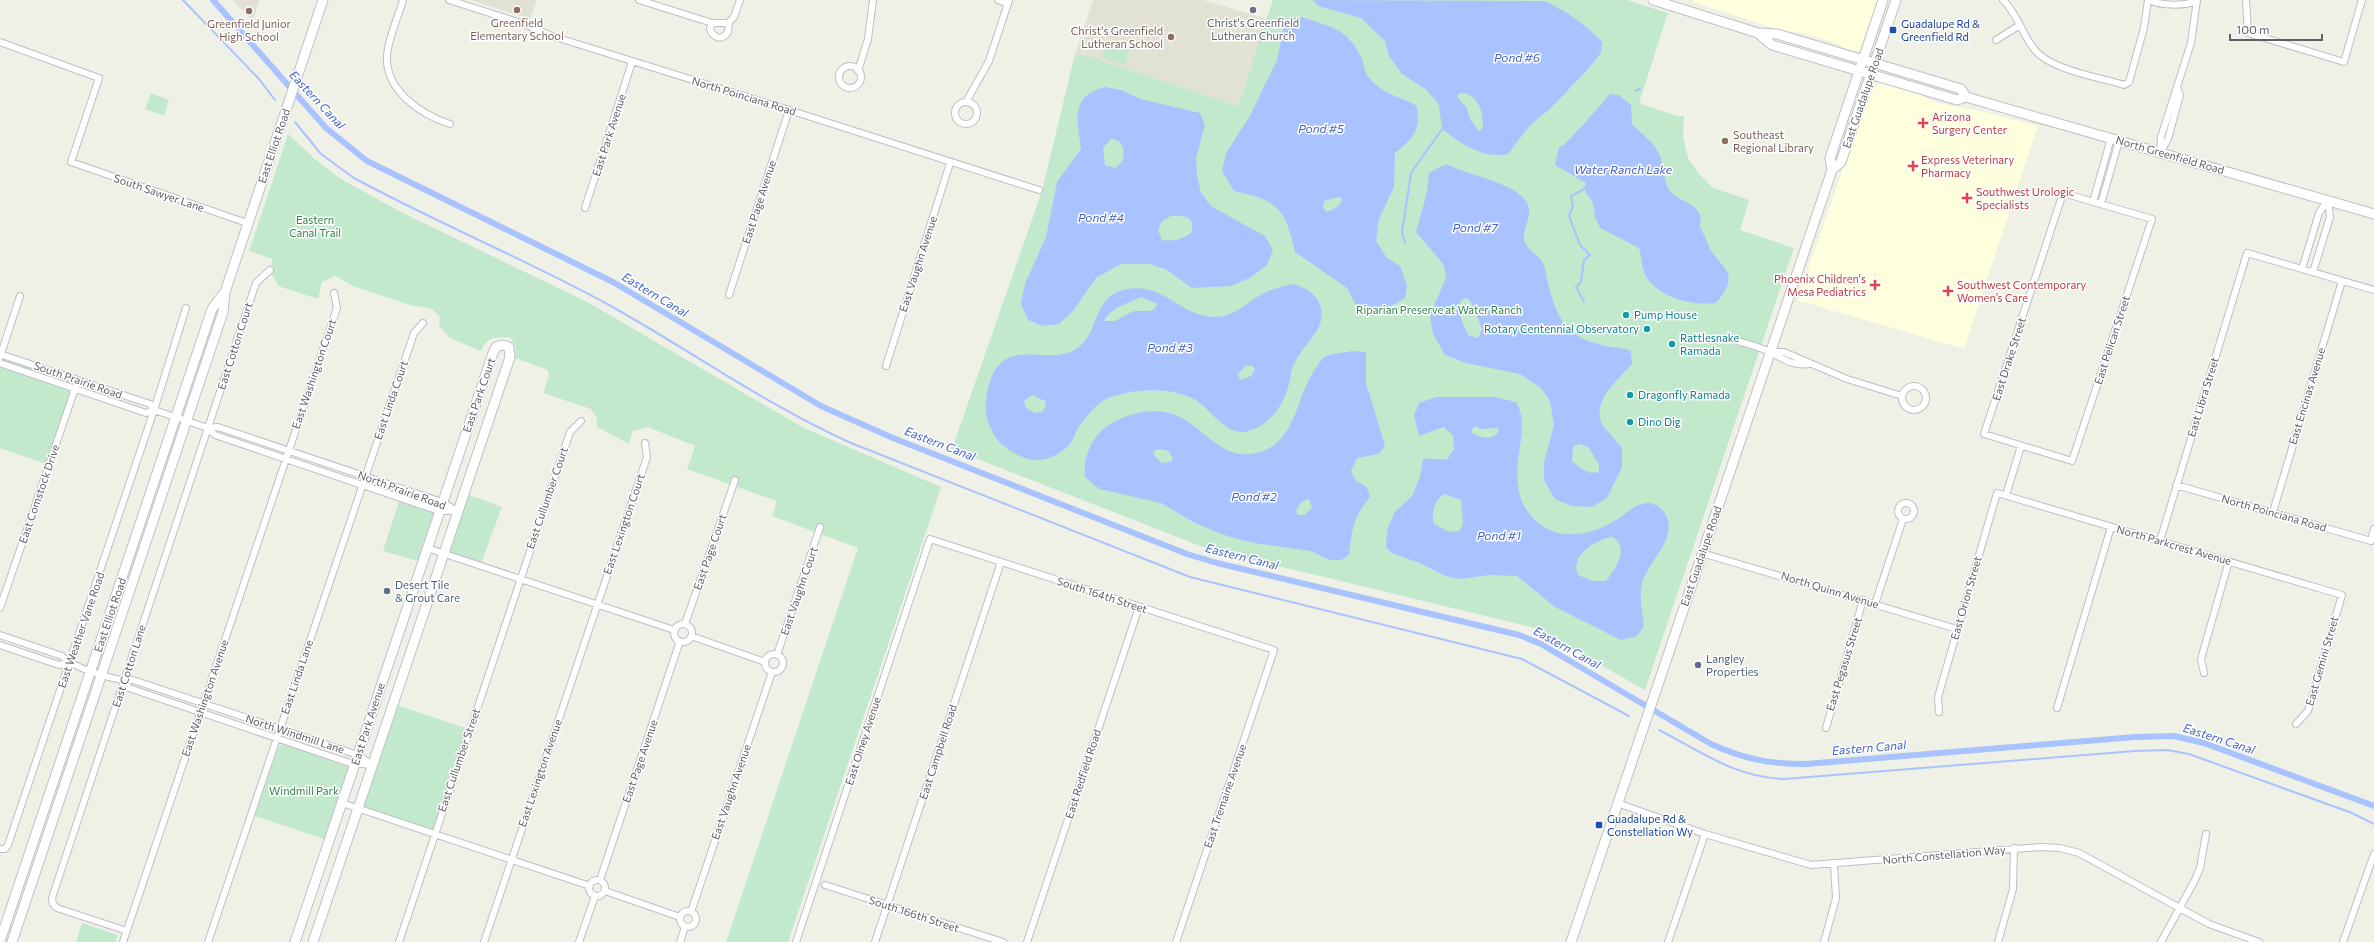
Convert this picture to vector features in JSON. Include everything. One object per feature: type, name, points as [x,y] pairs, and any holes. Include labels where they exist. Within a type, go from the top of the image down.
[{"type":"main road","name":"East Elliot Road","points":[[12,942],[97,672],[181,419],[223,312],[225,292],[247,223],[323,0]]},
{"type":"main road","name":"North Greenfield Road","points":[[1653,0],[1758,34],[1781,40],[1786,37],[1961,89],[1966,97]]},
{"type":"main road","name":"East Guadalupe Road","points":[[1571,942],[1832,170],[1841,162],[1884,0]]},
{"type":"main road","name":"East Guadalupe Road","points":[[1868,62],[1896,0]]},
{"type":"main road","name":"North Greenfield Road","points":[[1758,34],[1772,45],[1865,74],[1957,100],[1966,97],[2374,214]]},
{"type":"main road","name":"East Park Court","points":[[441,506],[493,352],[496,347],[502,345],[509,347],[510,357],[457,511]]},
{"type":"main road","name":"East Park Avenue","points":[[295,942],[441,506]]},
{"type":"main road","name":"East Park Avenue","points":[[313,942],[457,511]]},
{"type":"main road","name":"East Elliot Road","points":[[0,941],[97,672]]},
{"type":"street","points":[[403,0],[387,57],[393,81],[403,96],[436,120],[450,124]]},
{"type":"street","name":"North Poinciana Road","points":[[449,0],[524,24],[552,36],[632,62],[789,110],[950,163],[1038,190]]},
{"type":"street","points":[[639,0],[712,23],[728,23],[734,17],[740,0]]},
{"type":"street","points":[[858,71],[868,39],[873,0]]},
{"type":"street","points":[[966,102],[989,62],[1008,2],[998,0]]},
{"type":"street","points":[[2003,0],[2020,25],[2034,50],[2050,63],[2127,84],[2144,28],[2148,0],[2155,3],[2189,4],[2197,0]]},
{"type":"street","points":[[2160,152],[2168,138],[2180,95],[2177,88],[2195,29],[2197,0]]},
{"type":"street","points":[[2246,0],[2248,33],[2344,62],[2362,0]]},
{"type":"street","points":[[712,23],[710,29],[712,34],[716,37],[722,37],[728,32],[728,23]]},
{"type":"street","points":[[1996,40],[2020,25]]},
{"type":"street","name":"South Sawyer Lane","points":[[0,42],[99,78],[71,162],[247,223]]},
{"type":"street","name":"East Park Avenue","points":[[585,208],[632,62]]},
{"type":"street","name":"East Page Avenue","points":[[729,295],[789,110]]},
{"type":"street","points":[[2115,140],[2101,204],[2093,202],[2115,140]]},
{"type":"street","name":"East Vaughn Avenue","points":[[886,366],[950,163]]},
{"type":"street","name":"East Drake Street","points":[[2021,446],[1984,434],[2063,193],[2093,202]]},
{"type":"street","points":[[2328,200],[2319,213],[2302,269],[2374,290]]},
{"type":"street","points":[[2314,272],[2330,218],[2328,200]]},
{"type":"street","name":"East Pelican Street","points":[[2021,446],[2072,461],[2152,219],[2101,204]]},
{"type":"street","name":"East Libra Street","points":[[2160,541],[2247,253],[2302,269]]},
{"type":"street","name":"East Cotton Court","points":[[208,428],[256,283],[270,270]]},
{"type":"street","name":"East Encinas Avenue","points":[[2273,512],[2342,281]]},
{"type":"street","name":"East Washington Court","points":[[286,455],[337,308],[334,292]]},
{"type":"street","points":[[0,355],[20,296]]},
{"type":"street","name":"East Weather Vane Road","points":[[2,849],[69,663],[154,410],[186,308]]},
{"type":"street","name":"East Linda Court","points":[[363,480],[414,333],[423,323]]},
{"type":"street","points":[[1737,341],[1770,352],[1780,359],[1800,365],[1808,364],[1847,379],[1902,396]]},
{"type":"street","name":"South Prairie Road","points":[[0,355],[150,404],[154,410],[181,419]]},
{"type":"street","name":"South Prairie Road","points":[[0,363],[146,413],[154,410]]},
{"type":"street","name":"East Comstock Drive","points":[[0,608],[78,380]]},
{"type":"street","points":[[1917,387],[1926,395],[1925,402],[1920,409],[1912,410],[1905,407],[1902,396],[1906,389],[1917,387]]},
{"type":"street","name":"North Prairie Road","points":[[181,419],[208,428],[215,435],[286,455],[457,511]]},
{"type":"street","name":"East Cullumber Court","points":[[520,579],[570,432],[581,421]]},
{"type":"street","name":"North Prairie Road","points":[[208,428],[218,426],[286,455],[441,506]]},
{"type":"street","name":"East Cotton Lane","points":[[127,931],[57,908],[53,904],[52,898],[208,428]]},
{"type":"street","name":"East Lexington Court","points":[[597,604],[647,457],[645,443]]},
{"type":"street","points":[[2006,495],[2021,446]]},
{"type":"street","name":"East Washington Avenue","points":[[123,942],[286,455]]},
{"type":"street","name":"East Linda Lane","points":[[208,942],[363,480]]},
{"type":"street","name":"East Page Court","points":[[685,624],[735,480]]},
{"type":"street","name":"North Poinciana Road","points":[[2176,485],[2371,541],[2374,529]]},
{"type":"street","name":"East Orion Street","points":[[1939,712],[1938,697],[1997,493],[2006,495]]},
{"type":"street","name":"North Parkcrest Avenue","points":[[2006,495],[2342,594]]},
{"type":"street","points":[[1875,604],[1903,519]]},
{"type":"street","name":"East Vaughn Court","points":[[777,655],[820,527]]},
{"type":"street","points":[[2057,708],[2111,527]]},
{"type":"street","name":"South 164th Street","points":[[930,540],[1274,650]]},
{"type":"street","name":"East Olney Avenue","points":[[796,942],[930,540]]},
{"type":"street","points":[[427,548],[674,630]]},
{"type":"street","name":"North Quinn Avenue","points":[[1702,553],[1957,629]]},
{"type":"street","points":[[2204,673],[2201,659],[2229,561]]},
{"type":"street","name":"East Campbell Road","points":[[875,942],[1001,562]]},
{"type":"street","name":"East Cullumber Street","points":[[399,942],[520,579]]},
{"type":"street","name":"East Gemini Street","points":[[2296,724],[2308,711],[2342,594]]},
{"type":"street","name":"East Pegasus Street","points":[[1826,728],[1863,600]]},
{"type":"street","name":"East Lexington Avenue","points":[[484,942],[597,604]]},
{"type":"street","name":"East Redfield Road","points":[[1027,942],[1139,607]]},
{"type":"street","points":[[685,624],[691,629],[691,636],[686,641],[680,641],[675,636],[674,630],[677,626],[685,624]]},
{"type":"street","points":[[0,635],[62,656],[69,663]]},
{"type":"street","points":[[691,636],[765,662]]},
{"type":"street","name":"East Page Avenue","points":[[600,880],[680,641]]},
{"type":"street","points":[[0,645],[59,665],[69,663]]},
{"type":"street","name":"East Tremaine Avenue","points":[[1176,942],[1274,650]]},
{"type":"street","points":[[772,672],[766,668],[765,662],[769,656],[777,655]]},
{"type":"street","name":"East Vaughn Avenue","points":[[680,942],[685,927],[691,927],[695,923],[695,915],[691,912],[772,672],[777,671],[781,667],[782,661],[777,655]]},
{"type":"street","name":"North Windmill Lane","points":[[69,663],[124,681],[133,680],[358,755],[372,765]]},
{"type":"street","name":"North Windmill Lane","points":[[124,681],[129,688],[355,765],[372,765]]},
{"type":"street","points":[[342,803],[590,886]]},
{"type":"street","name":"North Constellation Way","points":[[1617,803],[1705,834],[1811,865],[1834,865],[2014,848],[2060,848],[2079,853],[2209,924],[2259,942]]},
{"type":"street","points":[[1668,942],[1705,834]]},
{"type":"street","points":[[2162,942],[2200,868],[2206,834]]},
{"type":"street","points":[[1998,942],[2013,889],[2014,848]]},
{"type":"street","points":[[2344,942],[2374,854]]},
{"type":"street","points":[[1824,942],[1836,898],[1834,865]]},
{"type":"street","points":[[595,896],[591,893],[590,886],[595,880],[600,880],[605,886],[605,891]]},
{"type":"street","name":"South 166th Street","points":[[826,885],[887,906],[1003,942]]},
{"type":"street","points":[[595,896],[600,896],[605,891]]},
{"type":"street","points":[[605,891],[680,917]]},
{"type":"street","points":[[579,942],[595,896]]},
{"type":"street","points":[[685,927],[680,922],[680,917],[684,912],[691,912]]},
{"type":"shaded area","name":"Greenfield Junior High School","points":[[233,0],[260,0],[252,21]]},
{"type":"shaded area","name":"Greenfield Elementary School","points":[[471,0],[537,0],[530,19]]},
{"type":"shaded area","name":"Christ's Greenfield Lutheran School","points":[[1093,0],[1203,0],[1267,19],[1238,106],[1091,57],[1075,54]]},
{"type":"shaded area","points":[[1694,0],[1879,0],[1863,47],[1860,51],[1853,52],[1830,41],[1798,32],[1780,30],[1693,2]]},
{"type":"shaded area","points":[[1884,83],[1915,92],[1934,102],[1985,112],[2038,126],[1964,349],[1797,300],[1856,132],[1873,90],[1878,84]]},
{"type":"green space","name":"Riparian Preserve at Water Ranch","points":[[1273,0],[1627,0],[1668,13],[1639,103],[1677,116],[1684,116],[1683,136],[1688,158],[1699,174],[1713,188],[1749,200],[1740,230],[1794,248],[1645,690],[1535,628],[1208,549],[952,449],[1042,191],[1075,54],[1091,57],[1238,106]]},
{"type":"green space","points":[[1107,40],[1130,48],[1125,65],[1101,57]]},
{"type":"green space","points":[[151,93],[169,100],[164,116],[145,109]]},
{"type":"green space","name":"Eastern Canal Trail","points":[[288,134],[315,159],[339,178],[403,213],[589,303],[804,428],[941,487],[788,942],[726,942],[858,548],[772,516],[777,501],[687,469],[695,446],[648,427],[633,431],[629,444],[597,427],[597,418],[591,409],[543,393],[549,375],[548,370],[515,358],[516,346],[511,338],[493,338],[483,346],[481,351],[450,338],[439,326],[440,317],[432,309],[410,305],[355,287],[335,276],[322,282],[318,299],[278,286],[270,270],[273,259],[249,251]]},
{"type":"green space","points":[[0,358],[77,384],[49,465],[0,448]]},
{"type":"green space","points":[[402,492],[441,506],[421,562],[383,551]]},
{"type":"green space","points":[[464,493],[502,507],[480,566],[444,553]]},
{"type":"green space","points":[[394,704],[469,729],[435,834],[358,808]]},
{"type":"green space","name":"Windmill Park","points":[[283,743],[350,768],[327,840],[255,816],[278,748]]},
{"type":"green space","points":[[82,923],[117,935],[116,942],[76,942]]},
{"type":"water","name":"Pond #6","points":[[1313,0],[1545,1],[1576,19],[1596,36],[1602,42],[1601,53],[1550,109],[1531,124],[1508,154],[1490,154],[1465,145],[1442,129],[1439,105],[1427,90],[1402,74],[1389,56],[1385,41],[1361,18],[1318,6]],"holes":[[[1466,93],[1478,103],[1481,111],[1483,127],[1479,132],[1469,117],[1467,108],[1457,97],[1458,94]]]},
{"type":"water","name":"Pond #5","points":[[1301,17],[1336,29],[1343,33],[1355,46],[1367,76],[1374,83],[1385,91],[1416,105],[1418,113],[1417,127],[1407,143],[1395,153],[1394,187],[1379,219],[1376,241],[1387,258],[1400,266],[1407,286],[1405,298],[1394,304],[1376,310],[1358,309],[1347,288],[1295,252],[1287,225],[1277,208],[1261,198],[1234,191],[1222,171],[1226,153],[1250,116],[1277,60],[1285,22]],"holes":[[[1339,197],[1342,198],[1339,205],[1332,210],[1327,212],[1323,208],[1324,201]]]},
{"type":"water","name":"Pond #4","points":[[1105,87],[1121,90],[1140,99],[1200,113],[1205,125],[1196,158],[1197,175],[1201,193],[1212,207],[1265,236],[1273,250],[1267,265],[1250,278],[1230,286],[1192,288],[1167,270],[1150,264],[1121,264],[1096,278],[1073,311],[1059,324],[1042,326],[1028,320],[1021,304],[1025,284],[1046,237],[1057,182],[1081,149],[1078,129],[1078,110],[1086,96]],"holes":[[[1111,139],[1120,143],[1124,151],[1122,161],[1115,168],[1105,165],[1103,148]],[[1171,216],[1181,216],[1191,220],[1191,233],[1177,240],[1162,240],[1158,230],[1162,221]]]},
{"type":"water","name":"Water Ranch Lake","points":[[1610,94],[1619,95],[1631,105],[1632,124],[1651,142],[1657,151],[1661,160],[1668,188],[1675,196],[1690,204],[1699,213],[1701,218],[1700,226],[1711,251],[1726,270],[1728,276],[1728,283],[1724,292],[1716,303],[1707,304],[1687,302],[1667,295],[1652,284],[1644,273],[1639,248],[1600,228],[1595,217],[1593,203],[1584,189],[1586,183],[1555,165],[1559,147],[1564,145]]},
{"type":"water","name":"Pond #7","points":[[1446,164],[1501,184],[1520,194],[1526,201],[1529,211],[1524,235],[1525,243],[1544,265],[1551,295],[1564,323],[1579,337],[1606,346],[1631,351],[1632,364],[1608,391],[1600,407],[1602,424],[1622,448],[1622,467],[1607,498],[1591,507],[1572,506],[1555,499],[1544,480],[1544,462],[1554,425],[1550,401],[1541,388],[1520,374],[1466,363],[1445,355],[1433,334],[1430,315],[1446,278],[1444,265],[1416,232],[1427,192],[1429,173]],"holes":[[[1466,298],[1470,300],[1482,329],[1478,338],[1468,335],[1461,318],[1459,309],[1460,304],[1461,300]],[[1579,444],[1588,447],[1599,464],[1599,472],[1588,472],[1572,461],[1573,447]]]},
{"type":"water","name":"Pond #3","points":[[1293,284],[1306,289],[1316,298],[1321,309],[1322,316],[1320,324],[1294,364],[1287,391],[1280,406],[1264,424],[1257,428],[1240,432],[1232,430],[1225,426],[1199,402],[1192,398],[1172,392],[1152,390],[1121,394],[1101,402],[1081,424],[1070,444],[1059,453],[1046,459],[1033,460],[1020,456],[1003,446],[991,429],[986,414],[987,394],[995,371],[1004,360],[1016,356],[1056,355],[1069,352],[1081,345],[1091,331],[1102,306],[1107,299],[1114,294],[1124,290],[1137,288],[1149,290],[1160,294],[1191,311],[1214,317],[1228,315],[1240,309],[1262,294]],"holes":[[[1141,297],[1157,304],[1155,309],[1150,311],[1134,311],[1115,321],[1104,321],[1111,312]],[[1246,366],[1253,366],[1255,370],[1251,376],[1240,380],[1238,374]],[[1032,395],[1045,401],[1046,406],[1042,412],[1035,413],[1026,408],[1024,401]]]},
{"type":"water","name":"Pond #2","points":[[1352,351],[1366,352],[1366,383],[1385,446],[1379,454],[1357,458],[1351,471],[1356,481],[1367,487],[1370,497],[1364,504],[1354,524],[1349,555],[1341,560],[1329,560],[1311,551],[1254,543],[1227,536],[1195,523],[1161,503],[1099,489],[1085,477],[1085,463],[1089,450],[1100,432],[1116,421],[1137,413],[1159,411],[1180,417],[1225,449],[1233,452],[1250,454],[1265,450],[1277,443],[1286,433],[1309,380],[1321,360],[1330,355]],"holes":[[[1158,449],[1169,451],[1173,459],[1170,462],[1162,463],[1154,455],[1154,451]],[[1309,499],[1312,508],[1304,515],[1298,515],[1296,511],[1301,502]]]},
{"type":"water","name":"Pond #1","points":[[1436,397],[1495,397],[1516,402],[1521,414],[1522,427],[1517,472],[1518,488],[1523,503],[1532,517],[1542,526],[1553,531],[1565,534],[1589,532],[1611,523],[1634,507],[1645,503],[1653,504],[1664,512],[1668,522],[1668,531],[1666,540],[1645,575],[1642,584],[1641,599],[1644,626],[1637,636],[1621,640],[1555,607],[1517,576],[1489,575],[1460,579],[1445,576],[1422,564],[1392,553],[1386,547],[1387,531],[1394,513],[1413,495],[1420,476],[1423,459],[1447,459],[1454,449],[1453,436],[1444,427],[1419,436],[1414,415],[1419,403]],"holes":[[[1476,426],[1481,429],[1497,428],[1499,431],[1494,436],[1487,438],[1472,433],[1472,429]],[[1445,494],[1461,500],[1463,524],[1459,531],[1449,532],[1434,524],[1433,511],[1438,499]],[[1612,537],[1618,541],[1621,552],[1617,565],[1610,576],[1606,581],[1593,581],[1578,575],[1576,568],[1577,561],[1581,555],[1592,545],[1606,538]]]},
{"type":"waterway","points":[[183,0],[259,79],[275,100]]},
{"type":"waterway","name":"Eastern Canal","points":[[213,0],[326,128],[367,161],[613,282],[821,406],[893,438],[1187,554],[1217,563],[1519,635],[1541,644],[1711,744],[1757,760],[1806,764],[2135,737],[2174,736],[2204,743],[2374,806]]},
{"type":"waterway","points":[[1635,91],[1640,89]]},
{"type":"waterway","points":[[295,122],[321,154],[354,178],[609,305],[758,395],[851,443],[1190,577],[1522,659],[1629,716]]},
{"type":"waterway","points":[[1405,243],[1402,232],[1411,173],[1442,129]]},
{"type":"waterway","points":[[1584,189],[1571,196],[1573,206],[1569,216],[1580,245],[1590,255],[1584,260],[1581,282],[1576,287],[1584,302]]},
{"type":"waterway","points":[[1659,730],[1704,755],[1749,774],[1784,779],[2135,751],[2167,750],[2189,754],[2352,813],[2374,824]]},
{"type":"place","name":"Greenfield Elementary School","points":[[517,10]]},
{"type":"place","name":"Christ's Greenfield Lutheran Church","points":[[1253,10]]},
{"type":"place","name":"Greenfield Junior High School","points":[[249,11]]},
{"type":"place","name":"Guadalupe Rd & Greenfield Rd","points":[[1893,30]]},
{"type":"place","name":"Christ's Greenfield Lutheran School","points":[[1171,37]]},
{"type":"place","name":"Arizona Surgery Center","points":[[1923,123]]},
{"type":"place","name":"Southeast Regional Library","points":[[1725,141]]},
{"type":"place","name":"Express Veterinary Pharmacy","points":[[1913,166]]},
{"type":"place","name":"Southwest Urologic Specialists","points":[[1967,198]]},
{"type":"place","name":"Phoenix Children's Mesa Pediatrics","points":[[1875,285]]},
{"type":"place","name":"Southwest Contemporary Women’s Care","points":[[1948,291]]},
{"type":"place","name":"Pump House","points":[[1626,315]]},
{"type":"place","name":"Rotary Centennial Observatory","points":[[1647,329]]},
{"type":"place","name":"Rattlesnake Ramada","points":[[1672,344]]},
{"type":"place","name":"Dragonfly Ramada","points":[[1630,395]]},
{"type":"place","name":"Dino Dig","points":[[1630,422]]},
{"type":"place","name":"Desert Tile & Grout Care","points":[[387,591]]},
{"type":"place","name":"Langley Properties","points":[[1698,665]]},
{"type":"place","name":"Guadalupe Rd & Constellation Wy","points":[[1599,825]]}]
